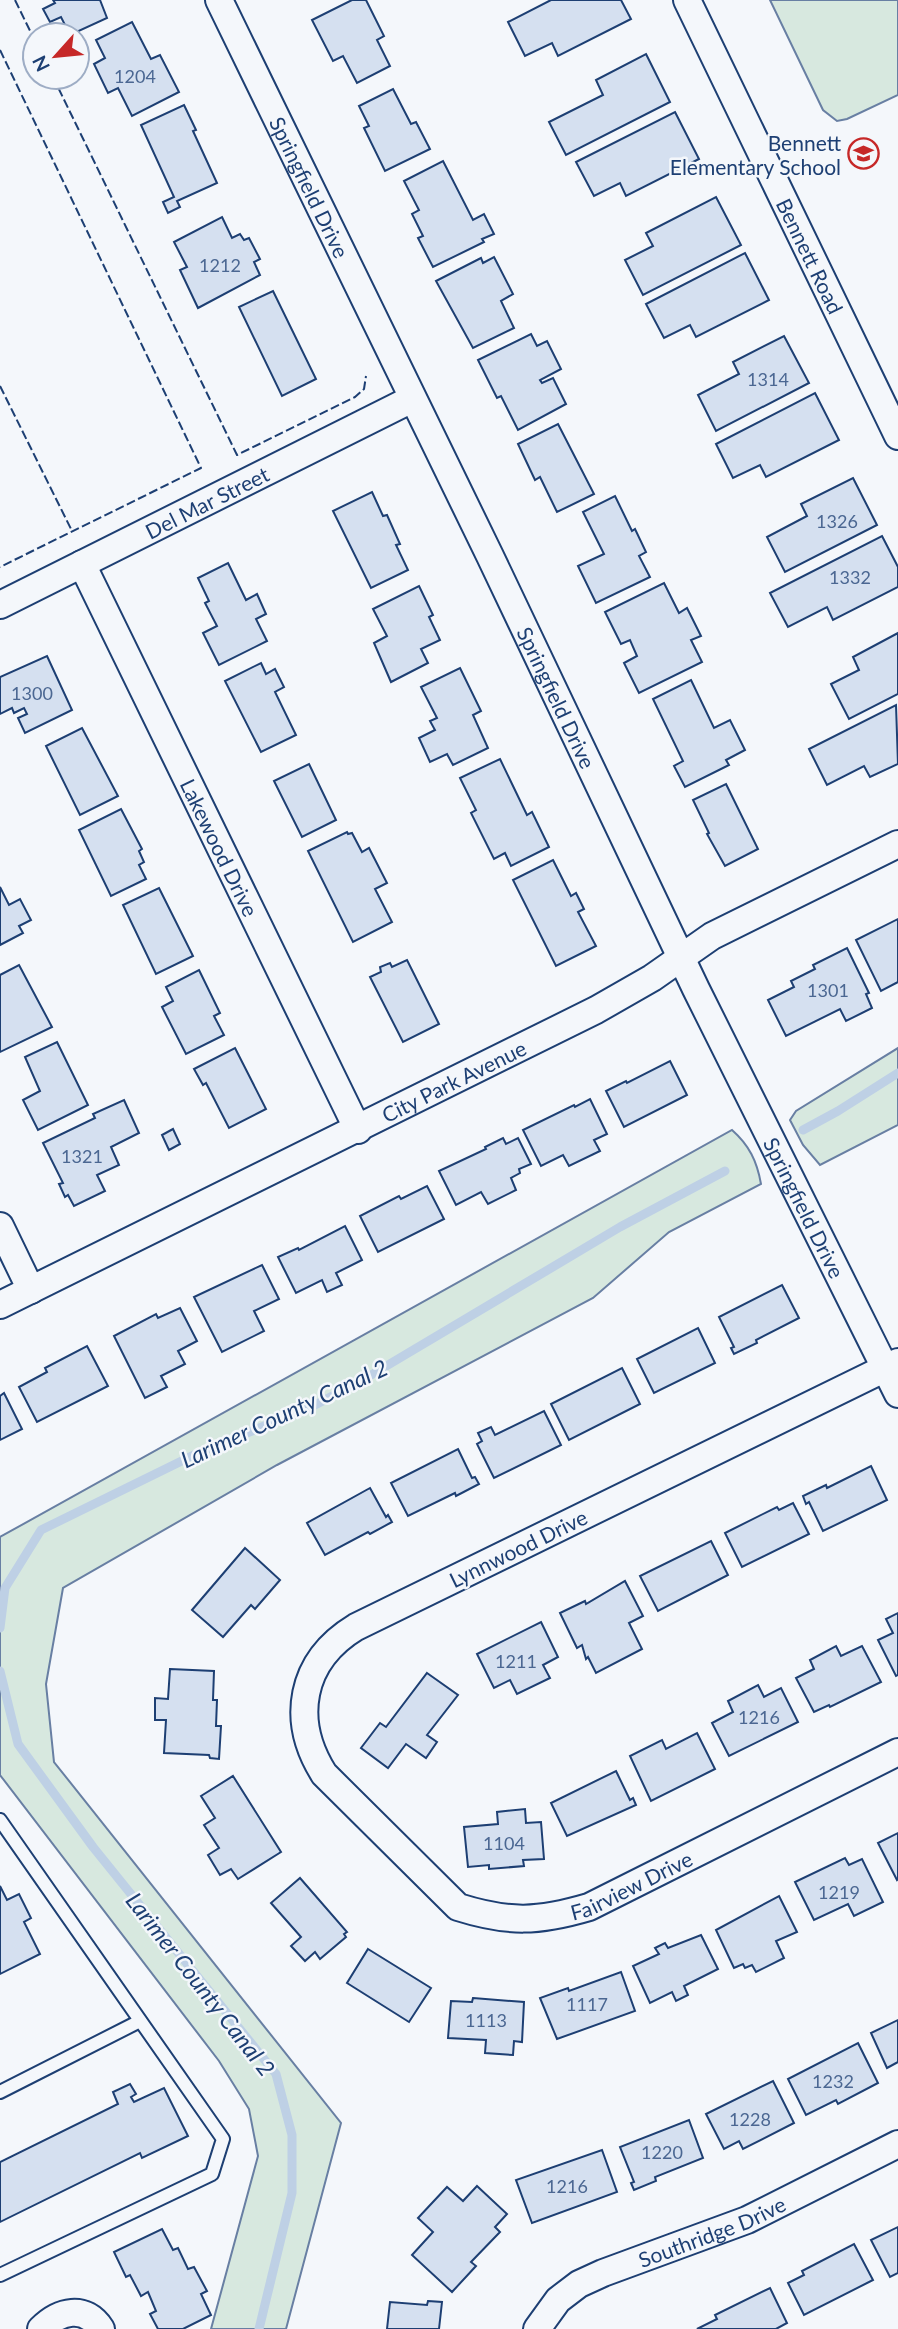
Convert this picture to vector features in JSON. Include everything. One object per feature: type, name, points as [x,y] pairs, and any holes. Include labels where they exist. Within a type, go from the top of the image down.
[{"type":"street","name":"Springfield Drive","points":[[219,0],[681,956],[892,1366],[898,1394]]},
{"type":"street","name":"Bennett Road","points":[[687,0],[898,436]]},
{"type":"street","name":"Del Mar Street","points":[[0,605],[412,399]]},
{"type":"street","name":"Lakewood Drive","points":[[82,564],[358,1130]]},
{"type":"street","name":"City Park Avenue","points":[[0,1305],[596,1010],[652,978],[712,936],[898,844]]},
{"type":"street","points":[[0,1226],[31,1290]]},
{"type":"street","name":"Lynnwood Drive","points":[[374,1825],[324,1774],[313,1757],[304,1731],[304,1704],[310,1677],[324,1654],[344,1635],[892,1366]]},
{"type":"street","name":"Fairview Drive","points":[[374,1825],[458,1907],[486,1916],[526,1920],[555,1917],[589,1907],[898,1752]]},
{"type":"street","name":"Southridge Drive","points":[[537,2329],[558,2300],[579,2284],[747,2220],[898,2144]]},
{"type":"street","points":[[41,2329],[50,2320],[68,2312],[81,2312],[101,2329]]},
{"type":"lane","points":[[0,1820],[223,2138],[212,2174],[0,2275]]},
{"type":"lane","points":[[0,2092],[140,2021]]},
{"type":"shaded area","points":[[770,0],[898,0],[898,95],[837,121],[823,110]]},
{"type":"shaded area","points":[[898,1048],[898,1125],[820,1165],[803,1145],[790,1120],[796,1111]]},
{"type":"shaded area","points":[[732,1130],[751,1154],[761,1184],[669,1232],[593,1298],[277,1465],[63,1588],[46,1684],[54,1762],[341,2123],[286,2329],[211,2329],[258,2156],[249,2109],[219,2061],[0,1775],[0,1537]]},
{"type":"building","points":[[53,0],[100,0],[107,18],[91,25],[91,21],[63,21],[61,17],[49,21],[43,9],[55,3]]},
{"type":"building","points":[[352,0],[366,0],[384,36],[377,40],[390,66],[357,83],[343,56],[333,61],[312,20]]},
{"type":"building","points":[[551,0],[621,0],[631,19],[558,56],[552,43],[525,56],[508,22]]},
{"type":"building","points":[[132,22],[151,59],[160,55],[179,92],[132,116],[118,88],[108,93],[94,64],[105,58],[96,40]]},
{"type":"building","points":[[646,54],[670,102],[566,155],[549,122],[603,95],[596,80]]},
{"type":"building","points":[[393,89],[411,124],[416,122],[430,149],[385,171],[364,128],[369,126],[359,106]]},
{"type":"building","points":[[184,105],[217,183],[177,201],[180,207],[168,213],[163,202],[174,197],[141,125]]},
{"type":"building","points":[[675,112],[699,159],[626,196],[620,183],[594,196],[576,162]]},
{"type":"building","points":[[443,161],[473,220],[484,214],[494,234],[482,239],[484,242],[433,267],[418,238],[423,236],[412,214],[419,210],[404,181]]},
{"type":"building","points":[[716,197],[741,245],[643,295],[625,260],[653,246],[646,233]]},
{"type":"building","points":[[222,217],[232,238],[240,234],[244,240],[249,238],[260,259],[254,262],[260,275],[198,308],[180,270],[187,267],[174,242]]},
{"type":"building","points":[[745,253],[769,300],[696,337],[690,325],[664,338],[646,304]]},
{"type":"building","points":[[494,257],[513,294],[501,301],[514,328],[473,348],[436,281],[481,258],[483,263]]},
{"type":"building","points":[[273,291],[316,379],[282,396],[239,307]]},
{"type":"building","points":[[531,334],[537,346],[547,341],[561,369],[540,380],[542,383],[553,378],[566,404],[518,430],[501,396],[497,398],[478,360]]},
{"type":"building","points":[[784,336],[809,383],[716,431],[698,395],[739,374],[733,362]]},
{"type":"building","points":[[815,393],[839,440],[766,477],[760,465],[733,478],[716,444]]},
{"type":"building","points":[[558,424],[594,494],[557,512],[540,477],[535,480],[518,444]]},
{"type":"building","points":[[853,478],[877,525],[785,572],[767,537],[807,516],[801,504]]},
{"type":"building","points":[[372,492],[383,516],[387,515],[400,544],[396,545],[408,570],[371,588],[333,511]]},
{"type":"building","points":[[615,496],[646,552],[639,556],[650,577],[596,603],[578,566],[604,554],[583,512]]},
{"type":"building","points":[[882,536],[898,567],[898,587],[833,620],[827,607],[788,627],[770,593]]},
{"type":"building","points":[[228,563],[246,600],[257,594],[266,614],[256,619],[267,641],[219,665],[203,633],[217,626],[205,603],[209,601],[198,578]]},
{"type":"building","points":[[664,583],[679,613],[687,608],[701,636],[691,640],[702,662],[639,693],[624,663],[637,656],[630,640],[621,644],[605,612]]},
{"type":"building","points":[[419,586],[433,615],[429,617],[440,640],[421,649],[428,663],[391,682],[374,643],[387,636],[373,609]]},
{"type":"building","points":[[898,633],[898,694],[849,719],[831,684],[859,670],[853,657]]},
{"type":"building","points":[[47,656],[72,710],[25,733],[18,718],[27,714],[24,708],[14,713],[12,708],[0,714],[0,677]]},
{"type":"building","points":[[261,663],[266,674],[275,669],[284,687],[275,692],[296,735],[261,752],[225,681]]},
{"type":"building","points":[[460,668],[481,711],[473,715],[488,748],[453,765],[447,754],[430,762],[419,738],[435,730],[430,721],[437,718],[421,687]]},
{"type":"building","points":[[691,680],[714,728],[730,720],[745,750],[726,760],[729,765],[685,787],[674,766],[683,761],[653,699]]},
{"type":"building","points":[[896,705],[898,764],[870,777],[864,766],[827,785],[809,749]]},
{"type":"building","points":[[82,728],[118,796],[80,815],[46,746]]},
{"type":"building","points":[[500,759],[527,815],[532,812],[549,847],[511,866],[505,853],[494,859],[471,813],[476,810],[460,778]]},
{"type":"building","points":[[309,764],[336,820],[302,837],[274,781]]},
{"type":"building","points":[[726,784],[758,849],[725,866],[707,834],[709,833],[693,800]]},
{"type":"building","points":[[121,809],[142,849],[139,851],[144,862],[139,865],[146,879],[111,896],[79,830]]},
{"type":"building","points":[[347,832],[352,833],[362,852],[369,848],[387,883],[375,889],[392,922],[353,942],[308,851]]},
{"type":"building","points":[[553,860],[571,896],[576,893],[584,909],[578,912],[596,946],[556,966],[513,880]]},
{"type":"building","points":[[0,887],[9,905],[20,899],[31,920],[19,926],[23,933],[0,945]]},
{"type":"building","points":[[159,888],[193,956],[156,974],[123,905]]},
{"type":"building","points":[[898,919],[898,982],[881,991],[856,940]]},
{"type":"building","points":[[847,948],[869,993],[866,994],[872,1008],[846,1021],[840,1009],[786,1036],[768,1000],[794,987],[791,981],[815,969],[813,965]]},
{"type":"building","points":[[407,960],[439,1024],[403,1042],[370,977],[381,972],[380,967],[390,963],[392,967]]},
{"type":"building","points":[[19,965],[52,1027],[0,1052],[0,975]]},
{"type":"building","points":[[199,970],[220,1013],[214,1016],[224,1035],[186,1054],[162,1007],[173,1001],[166,987]]},
{"type":"building","points":[[57,1042],[88,1105],[38,1130],[23,1100],[40,1091],[25,1057]]},
{"type":"building","points":[[235,1048],[266,1109],[229,1128],[206,1083],[203,1085],[194,1069]]},
{"type":"building","points":[[670,1061],[687,1095],[624,1127],[606,1091]]},
{"type":"building","points":[[590,1099],[607,1134],[594,1140],[600,1151],[569,1166],[563,1155],[541,1166],[523,1130]]},
{"type":"building","points":[[124,1100],[139,1133],[111,1147],[119,1165],[97,1175],[105,1191],[74,1206],[68,1195],[65,1197],[59,1184],[63,1183],[43,1143],[95,1118],[93,1114]]},
{"type":"building","points":[[173,1129],[180,1144],[169,1150],[162,1135]]},
{"type":"building","points":[[503,1138],[506,1144],[518,1138],[531,1164],[519,1169],[520,1173],[511,1178],[516,1190],[488,1204],[481,1192],[456,1205],[439,1171]]},
{"type":"building","points":[[427,1186],[444,1219],[378,1252],[360,1216],[399,1196],[401,1199]]},
{"type":"building","points":[[345,1226],[362,1260],[336,1273],[342,1285],[327,1292],[322,1280],[296,1293],[278,1257],[298,1248],[299,1250]]},
{"type":"building","points":[[262,1265],[279,1299],[254,1311],[264,1331],[222,1352],[194,1297]]},
{"type":"building","points":[[782,1285],[799,1318],[734,1354],[731,1348],[734,1347],[719,1317]]},
{"type":"building","points":[[180,1308],[197,1341],[178,1351],[185,1364],[161,1376],[167,1387],[145,1398],[114,1336],[156,1314],[158,1318]]},
{"type":"building","points":[[698,1328],[715,1363],[654,1393],[637,1359]]},
{"type":"building","points":[[87,1346],[108,1386],[37,1422],[19,1387],[47,1372],[45,1368]]},
{"type":"building","points":[[622,1368],[640,1404],[569,1440],[551,1404]]},
{"type":"building","points":[[4,1393],[22,1429],[0,1440],[0,1396]]},
{"type":"building","points":[[544,1411],[561,1445],[494,1478],[477,1444],[482,1441],[478,1433],[491,1427],[495,1435]]},
{"type":"building","points":[[458,1449],[472,1478],[475,1477],[479,1484],[408,1516],[391,1483]]},
{"type":"building","points":[[871,1466],[887,1500],[823,1531],[809,1502],[806,1504],[803,1496],[826,1485],[827,1488]]},
{"type":"building","points":[[370,1488],[386,1517],[388,1515],[392,1522],[325,1555],[307,1523]]},
{"type":"building","points":[[793,1503],[809,1534],[742,1567],[725,1533],[777,1507],[779,1510]]},
{"type":"building","points":[[711,1541],[728,1575],[658,1611],[640,1576]]},
{"type":"building","points":[[245,1548],[280,1580],[255,1609],[251,1605],[223,1637],[192,1610]]},
{"type":"building","points":[[625,1581],[643,1616],[629,1623],[642,1649],[596,1673],[588,1657],[586,1659],[582,1645],[577,1648],[560,1613],[585,1601],[586,1604]]},
{"type":"building","points":[[898,1613],[896,1676],[878,1640],[893,1633],[886,1619]]},
{"type":"building","points":[[541,1622],[558,1657],[543,1665],[550,1678],[517,1694],[510,1680],[494,1688],[477,1654]]},
{"type":"building","points":[[836,1646],[841,1656],[862,1646],[881,1682],[814,1712],[796,1678],[814,1669],[810,1660]]},
{"type":"building","points":[[170,1669],[214,1671],[216,1726],[221,1726],[219,1759],[210,1758],[209,1755],[164,1753],[166,1720],[155,1720],[155,1698],[168,1699]]},
{"type":"building","points":[[427,1673],[458,1695],[427,1735],[437,1742],[426,1758],[406,1744],[388,1768],[361,1748],[380,1723],[386,1727]]},
{"type":"building","points":[[758,1685],[764,1697],[781,1688],[798,1722],[729,1756],[712,1723],[733,1712],[728,1701]]},
{"type":"building","points":[[697,1733],[715,1769],[651,1801],[630,1756],[662,1740],[666,1749]]},
{"type":"building","points":[[616,1771],[630,1800],[633,1798],[636,1805],[567,1836],[551,1803]]},
{"type":"building","points":[[233,1776],[281,1852],[238,1879],[231,1869],[220,1875],[208,1855],[219,1848],[204,1825],[215,1818],[201,1796]]},
{"type":"building","points":[[525,1809],[526,1823],[541,1822],[544,1859],[523,1860],[524,1866],[489,1869],[489,1865],[468,1867],[464,1827],[498,1824],[497,1812]]},
{"type":"building","points":[[898,1833],[898,1879],[897,1880],[878,1843]]},
{"type":"building","points":[[845,1858],[849,1865],[862,1859],[883,1902],[854,1916],[848,1904],[814,1920],[795,1882]]},
{"type":"building","points":[[300,1878],[347,1932],[344,1934],[346,1937],[320,1959],[315,1952],[305,1961],[291,1946],[301,1937],[271,1903]]},
{"type":"building","points":[[0,1886],[7,1900],[19,1894],[31,1918],[24,1922],[40,1954],[0,1974]]},
{"type":"building","points":[[779,1896],[797,1932],[776,1941],[784,1958],[756,1972],[752,1965],[745,1968],[743,1964],[734,1968],[716,1930]]},
{"type":"building","points":[[701,1935],[718,1969],[684,1986],[688,1995],[676,2001],[672,1992],[650,2003],[633,1966],[659,1954],[655,1948],[665,1943],[668,1948]]},
{"type":"building","points":[[368,1949],[431,1988],[409,2022],[347,1983]]},
{"type":"building","points":[[621,1972],[635,2011],[557,2039],[540,1998],[568,1988],[569,1991]]},
{"type":"building","points":[[473,1998],[524,2002],[522,2042],[514,2041],[513,2055],[485,2053],[486,2040],[448,2038],[451,2001],[472,2002]]},
{"type":"building","points":[[898,2020],[898,2062],[887,2068],[871,2033]]},
{"type":"building","points":[[858,2043],[878,2083],[838,2104],[836,2100],[806,2115],[788,2079]]},
{"type":"building","points":[[773,2081],[794,2123],[743,2149],[739,2141],[724,2149],[706,2114]]},
{"type":"building","points":[[130,2084],[136,2094],[131,2097],[134,2102],[164,2088],[188,2136],[142,2158],[140,2153],[0,2222],[0,2162],[118,2104],[113,2092]]},
{"type":"building","points":[[689,2120],[703,2158],[655,2177],[656,2181],[634,2190],[631,2183],[634,2182],[620,2147]]},
{"type":"building","points":[[602,2150],[617,2192],[532,2223],[516,2180]]},
{"type":"building","points":[[477,2186],[507,2214],[495,2227],[500,2232],[471,2262],[476,2266],[452,2292],[412,2255],[433,2232],[418,2218],[447,2187],[463,2201]]},
{"type":"building","points":[[898,2227],[898,2273],[890,2277],[871,2240]]},
{"type":"building","points":[[162,2229],[173,2250],[178,2248],[188,2269],[194,2267],[207,2291],[201,2294],[211,2315],[183,2329],[158,2329],[150,2314],[156,2311],[148,2292],[141,2296],[130,2275],[126,2277],[114,2252]]},
{"type":"building","points":[[854,2244],[873,2280],[804,2315],[788,2283],[804,2275],[802,2271]]},
{"type":"building","points":[[770,2288],[787,2323],[776,2329],[697,2329],[717,2319],[715,2315]]},
{"type":"building","points":[[428,2301],[442,2302],[439,2329],[387,2329],[390,2302],[427,2305]]},
{"type":"waterway","name":"Larimer County Canal 2","points":[[803,1130],[898,1073]]},
{"type":"waterway","name":"Larimer County Canal 2","points":[[0,1628],[5,1588],[41,1530],[202,1451],[307,1409],[356,1384],[620,1227],[725,1171]]},
{"type":"waterway","name":"Larimer County Canal 2","points":[[0,1671],[18,1744],[93,1847],[276,2074],[292,2135],[292,2193],[259,2329]]},
{"type":"fence","points":[[15,0],[25,21]]},
{"type":"fence","points":[[0,50],[201,468],[0,567]]},
{"type":"fence","points":[[60,91],[237,455],[355,397],[364,389],[366,376]]},
{"type":"fence","points":[[0,386],[72,531]]},
{"type":"place","name":"Bennett Elementary School","points":[[864,154]]}]
